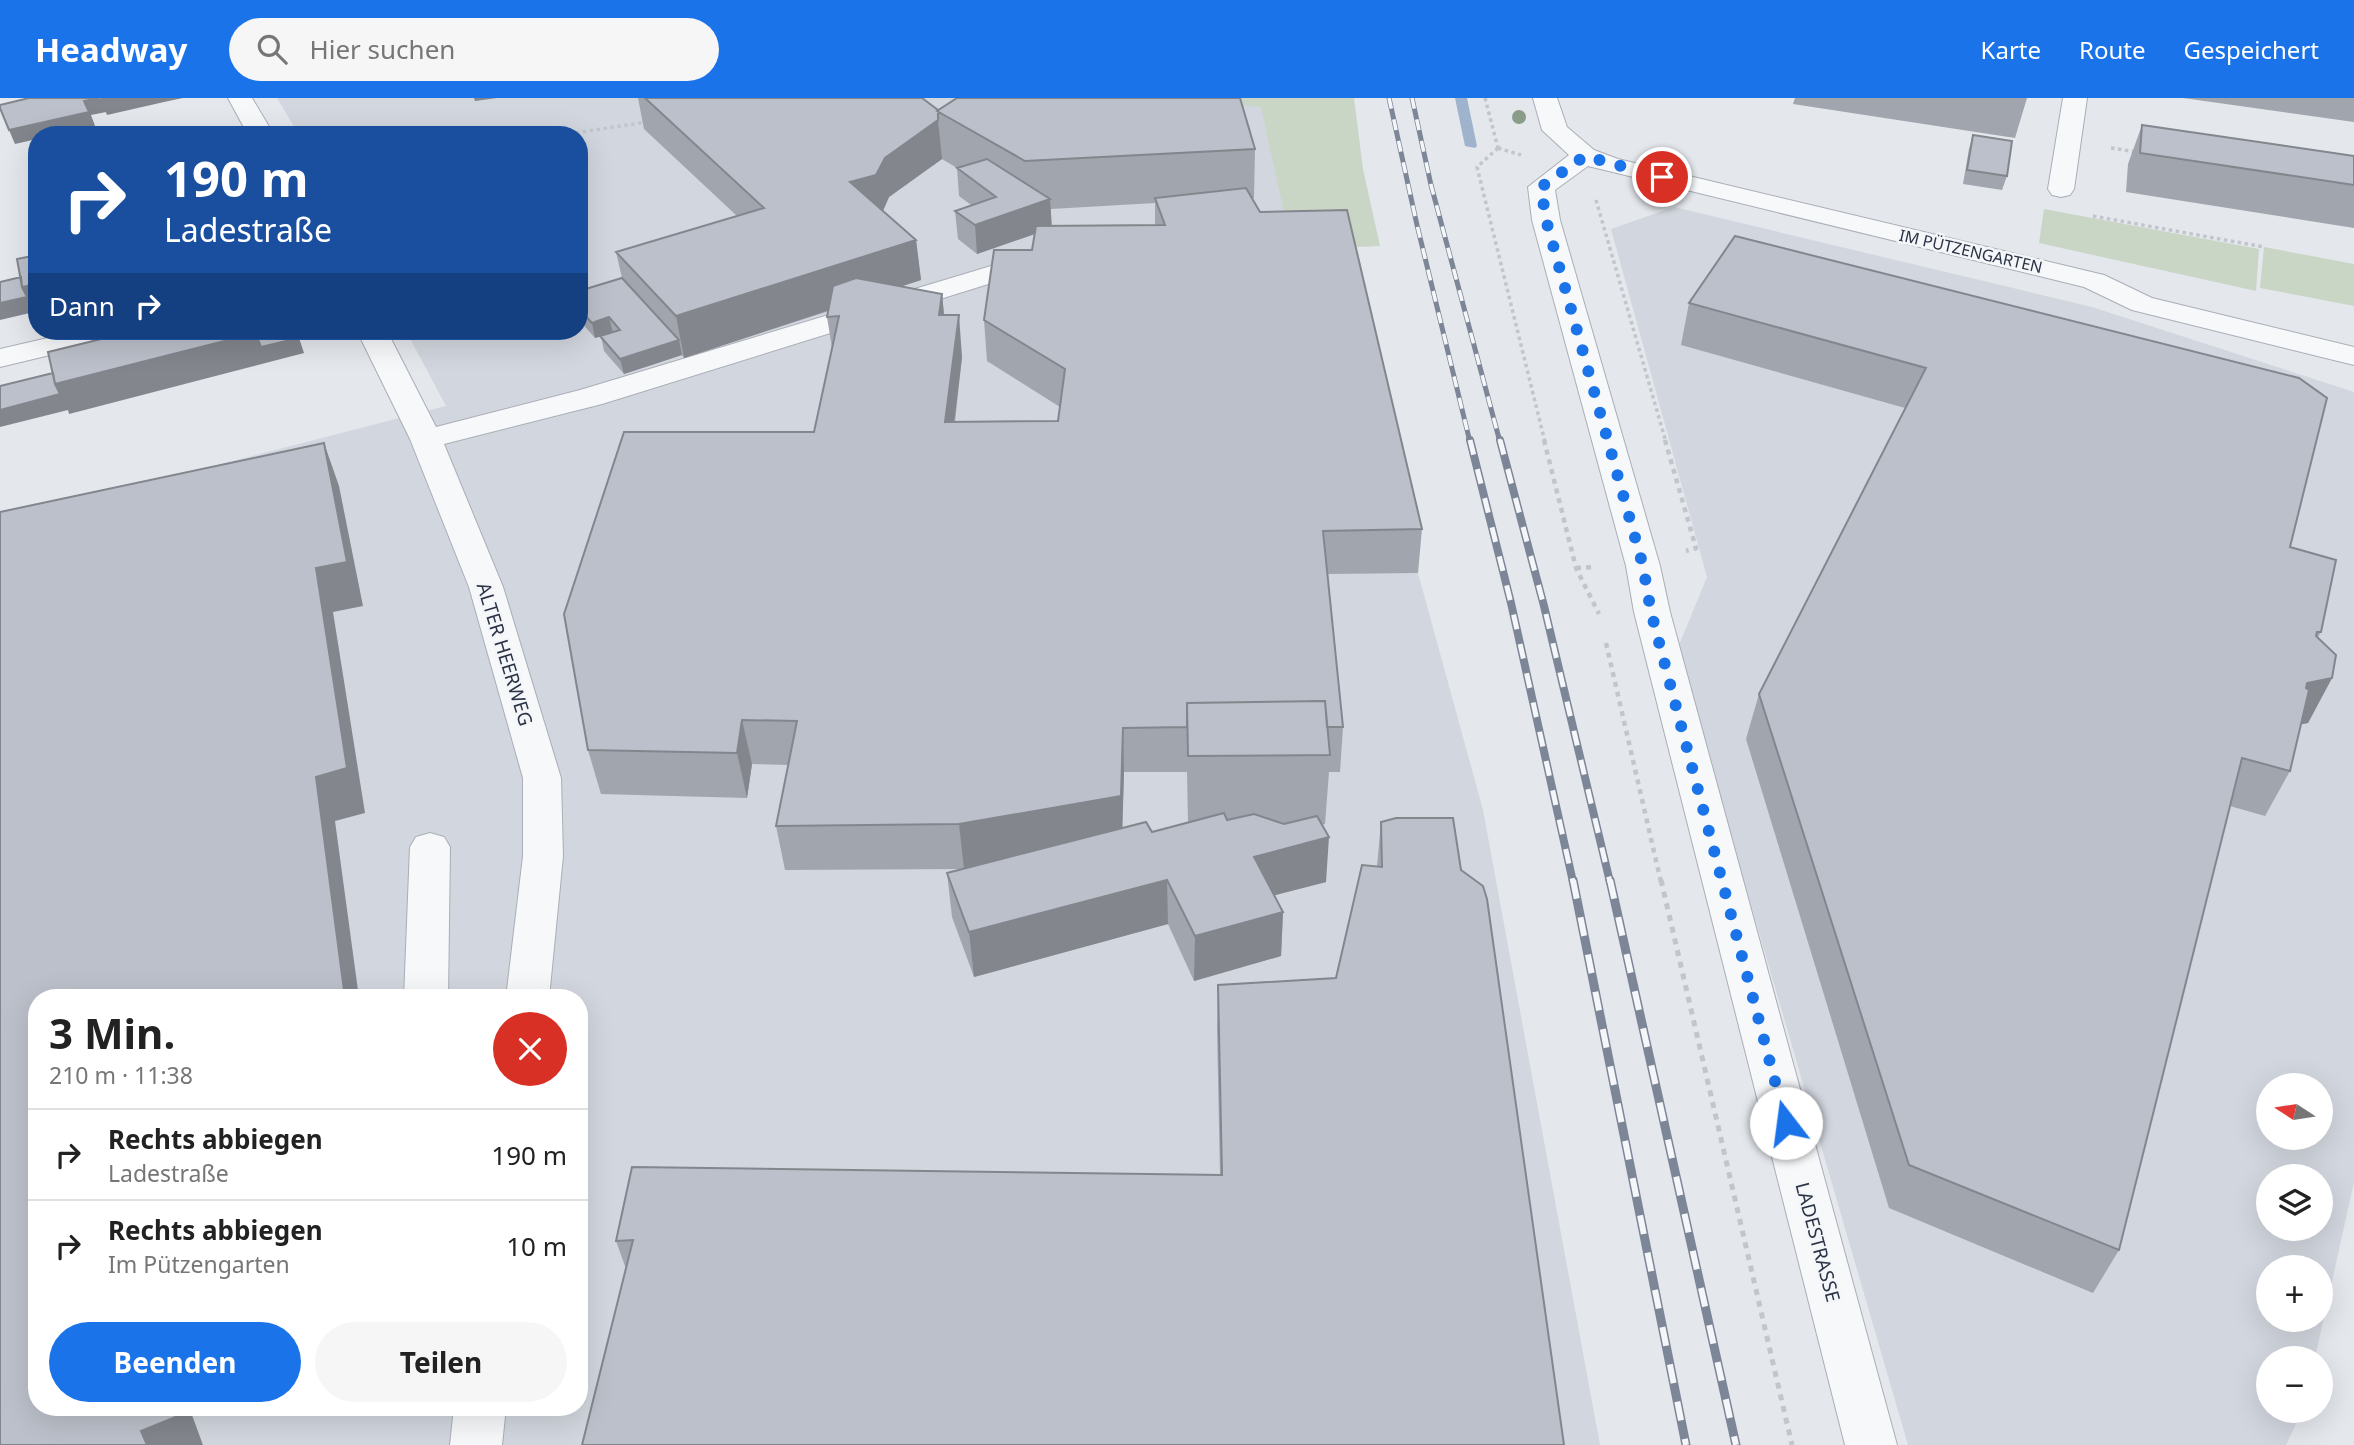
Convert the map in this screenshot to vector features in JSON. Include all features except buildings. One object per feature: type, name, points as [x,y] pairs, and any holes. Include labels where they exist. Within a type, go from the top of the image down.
[{"type":"street","points":[[240,98],[256,126]]},
{"type":"street","points":[[1545,98],[1555,130],[1585,156]]},
{"type":"street","points":[[2061,189],[2075,98]]},
{"type":"street","name":"IM PÜTZENGARTEN","points":[[1585,156],[1609,165],[2094,281],[2142,304],[2354,356]]},
{"type":"street","name":"LADESTRASSE","points":[[1585,156],[1541,187],[1546,220],[1643,566],[1651,612],[1871,1445]]},
{"type":"street","points":[[426,439],[591,397],[1001,271]]},
{"type":"street","points":[[0,358],[77,340]]},
{"type":"street","name":"ALTER HEERWEG","points":[[376,340],[426,439],[486,587],[542,778],[543,856],[528,989]]},
{"type":"street","points":[[426,989],[430,847]]},
{"type":"street","points":[[476,1445],[479,1416]]},
{"type":"path","points":[[1485,98],[1498,148],[1477,167],[1576,568],[1598,607],[1601,621]]},
{"type":"path","points":[[588,131],[656,121]]},
{"type":"path","points":[[2069,142],[2137,152]]},
{"type":"path","points":[[2091,215],[2264,247]]},
{"type":"path","points":[[1604,634],[1792,1445]]},
{"type":"shaded area","points":[[277,98],[1326,98],[1418,573],[1483,810],[1600,1445],[0,1445],[0,521],[446,406],[411,340],[588,340],[588,126],[294,126]]},
{"type":"shaded area","points":[[1674,207],[2092,307],[2354,392],[2354,1182],[2333,1277],[2333,1255],[2256,1255],[2256,1332],[2321,1332],[2318,1346],[2256,1346],[2256,1423],[2296,1423],[2286,1445],[1908,1445],[1677,650],[1707,577],[1611,229]]},
{"type":"green space","points":[[1202,98],[1354,98],[1363,169],[1380,246],[1307,249],[1283,208],[1261,107]]},
{"type":"green space","points":[[2044,209],[2259,249],[2256,291],[2039,243]]},
{"type":"green space","points":[[2264,247],[2354,264],[2354,306],[2260,288]]},
{"type":"waterway","points":[[1461,98],[1471,146]]},
{"type":"railway","points":[[1389,98],[1470,442]]},
{"type":"railway","points":[[1412,98],[1431,185],[1500,442]]},
{"type":"railway","points":[[1470,440],[1511,603],[1573,882]]},
{"type":"railway","points":[[1500,440],[1544,606],[1610,882]]},
{"type":"railway","points":[[1573,880],[1686,1445]]},
{"type":"railway","points":[[1610,880],[1736,1445]]},
{"type":"route","points":[[1662,177],[1609,165],[1585,156],[1541,187],[1546,220],[1643,566],[1651,612],[1786,1123]]}]
